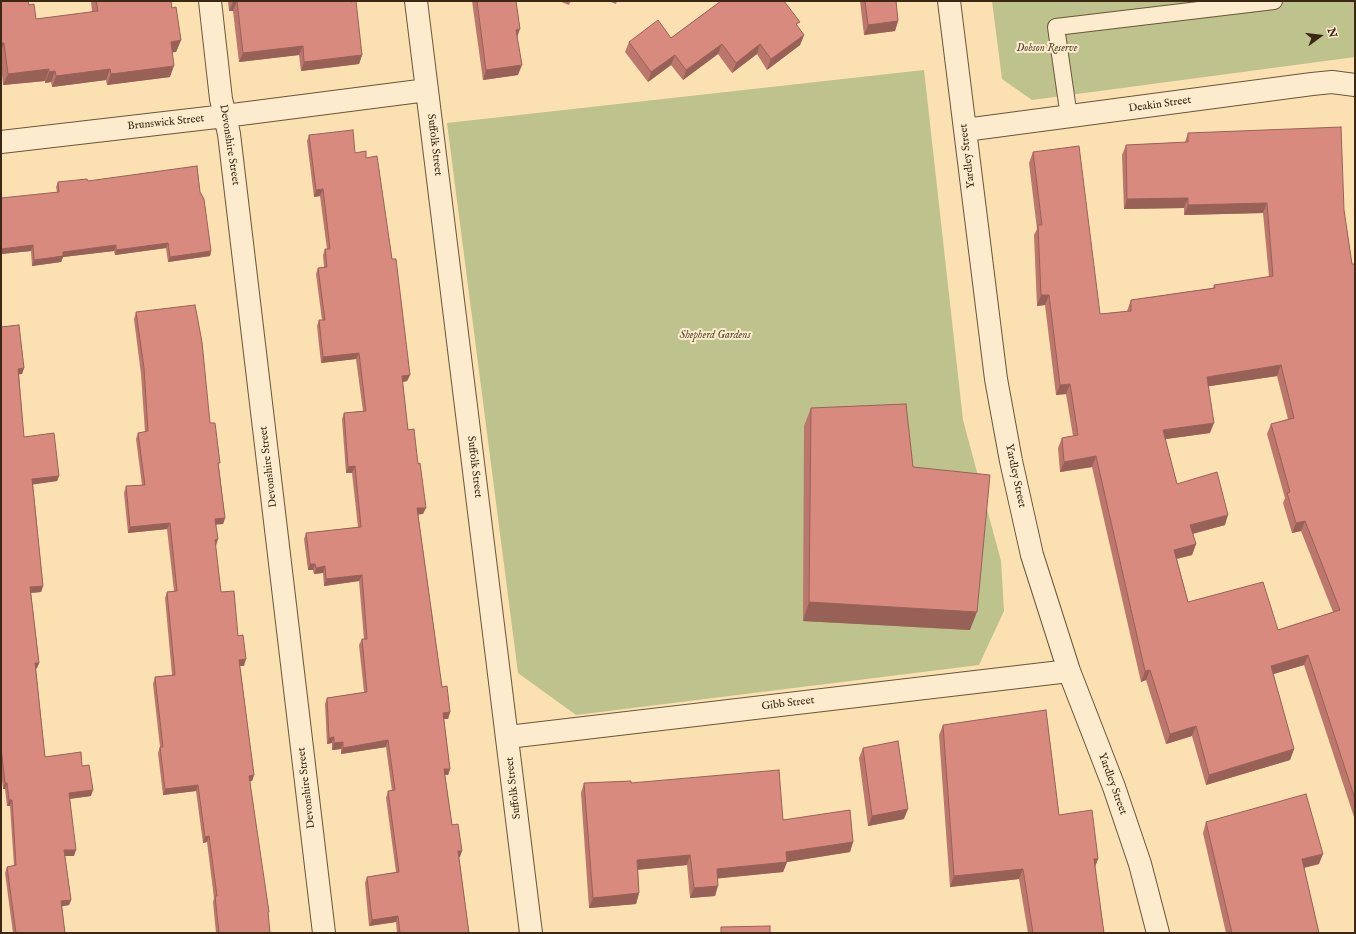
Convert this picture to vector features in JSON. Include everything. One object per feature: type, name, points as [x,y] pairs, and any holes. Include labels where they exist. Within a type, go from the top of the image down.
[{"type":"street","name":"Devonshire Street","points":[[210,1],[225,116],[229,134],[324,933]]},
{"type":"street","name":"Suffolk Street","points":[[416,1],[531,933]]},
{"type":"street","name":"Yardley Street","points":[[949,1],[996,379],[1011,461],[1032,555],[1069,671],[1114,787],[1140,864],[1158,933]]},
{"type":"street","name":"Deakin Street","points":[[965,130],[1312,84],[1332,82],[1355,85]]},
{"type":"street","name":"Brunswick Street","points":[[1,142],[225,116],[427,90]]},
{"type":"street","name":"Gibb Street","points":[[508,737],[1069,671]]},
{"type":"lane","points":[[1069,117],[1056,27],[1274,1]]},
{"type":"green space","name":"Dobson Reserve","points":[[992,1],[1355,1],[1355,57],[1032,100],[1002,79]]},
{"type":"green space","name":"Shepherd Gardens","points":[[924,70],[963,420],[1001,561],[1004,611],[979,665],[576,715],[518,673],[447,123]]},
{"type":"building","points":[[1,1],[28,1],[29,5],[34,4],[36,19],[98,11],[96,1],[171,1],[172,8],[176,7],[181,40],[171,42],[174,66],[111,74],[110,69],[56,76],[55,71],[49,72],[49,69],[8,74],[4,43],[1,43]]},
{"type":"building","points":[[237,1],[356,1],[362,55],[304,62],[303,46],[243,53]]},
{"type":"building","points":[[477,1],[516,1],[520,29],[516,30],[522,65],[486,70]]},
{"type":"building","points":[[721,1],[784,1],[800,22],[796,24],[804,35],[771,59],[760,44],[736,63],[722,44],[686,70],[675,55],[651,72],[629,42],[658,20],[671,38]]},
{"type":"building","points":[[865,1],[896,1],[898,21],[868,25]]},
{"type":"building","points":[[1341,127],[1344,210],[1352,264],[1355,264],[1355,799],[1308,655],[1271,666],[1294,749],[1209,775],[1196,726],[1170,734],[1150,670],[1145,671],[1096,456],[1064,462],[1062,438],[1078,435],[1070,384],[1060,385],[1049,295],[1041,295],[1038,225],[1042,225],[1033,152],[1079,146],[1100,314],[1131,311],[1131,300],[1215,288],[1214,285],[1273,276],[1267,203],[1188,205],[1188,198],[1127,199],[1126,145],[1188,142],[1188,133]],"holes":[[[1281,365],[1294,418],[1271,424],[1290,492],[1287,493],[1296,523],[1305,521],[1340,610],[1278,630],[1263,582],[1188,602],[1174,550],[1196,544],[1190,525],[1228,515],[1217,472],[1177,484],[1163,430],[1214,423],[1207,377]]]},
{"type":"building","points":[[353,130],[355,153],[366,151],[366,158],[377,156],[392,259],[396,259],[410,375],[402,376],[408,430],[414,429],[418,464],[420,463],[426,508],[417,508],[442,687],[447,686],[450,712],[443,713],[450,769],[444,769],[452,825],[458,824],[462,851],[458,851],[469,933],[400,933],[398,916],[372,920],[367,877],[399,872],[388,791],[395,790],[388,740],[343,748],[343,742],[334,743],[334,737],[329,738],[327,698],[367,692],[362,639],[367,639],[362,575],[326,579],[325,566],[316,568],[315,564],[310,564],[306,533],[361,527],[355,466],[348,467],[344,413],[366,411],[359,353],[323,357],[319,320],[325,320],[318,268],[327,267],[325,249],[330,249],[323,189],[316,190],[309,135]]},
{"type":"building","points":[[197,166],[200,192],[204,199],[211,251],[170,257],[168,243],[116,250],[116,245],[63,252],[63,256],[34,260],[33,245],[1,249],[1,198],[59,192],[58,182],[87,179],[88,181]]},
{"type":"building","points":[[195,305],[202,342],[210,423],[215,423],[220,463],[218,463],[225,518],[215,519],[218,539],[215,540],[221,592],[234,591],[238,636],[243,635],[246,659],[239,660],[254,775],[249,776],[269,912],[270,933],[219,933],[215,896],[217,896],[209,836],[205,837],[198,785],[165,789],[160,747],[163,747],[155,677],[175,675],[167,592],[177,591],[170,523],[130,527],[126,486],[145,485],[138,433],[148,431],[144,368],[136,312]]},
{"type":"building","points":[[19,325],[24,368],[18,369],[24,437],[54,433],[59,476],[32,479],[43,586],[30,587],[39,663],[35,663],[45,757],[81,752],[82,766],[89,765],[93,790],[69,793],[76,850],[64,850],[71,900],[61,901],[65,933],[16,933],[7,867],[16,865],[12,800],[9,800],[7,783],[5,783],[1,747],[1,327]]},
{"type":"building","points":[[906,404],[913,467],[990,475],[977,612],[809,602],[811,408]]},
{"type":"building","points":[[1046,710],[1059,815],[1092,810],[1098,859],[1094,859],[1104,933],[1033,933],[1023,869],[954,876],[943,725]]},
{"type":"building","points":[[898,741],[908,809],[872,816],[863,748]]},
{"type":"building","points":[[779,770],[783,820],[850,810],[853,842],[786,852],[787,862],[717,869],[718,886],[694,888],[690,855],[637,860],[639,893],[593,898],[584,783],[631,781],[631,783]]},
{"type":"building","points":[[1306,794],[1323,854],[1302,859],[1319,933],[1232,933],[1206,822]]},
{"type":"building","points":[[770,926],[770,933],[721,933],[721,927]]}]
